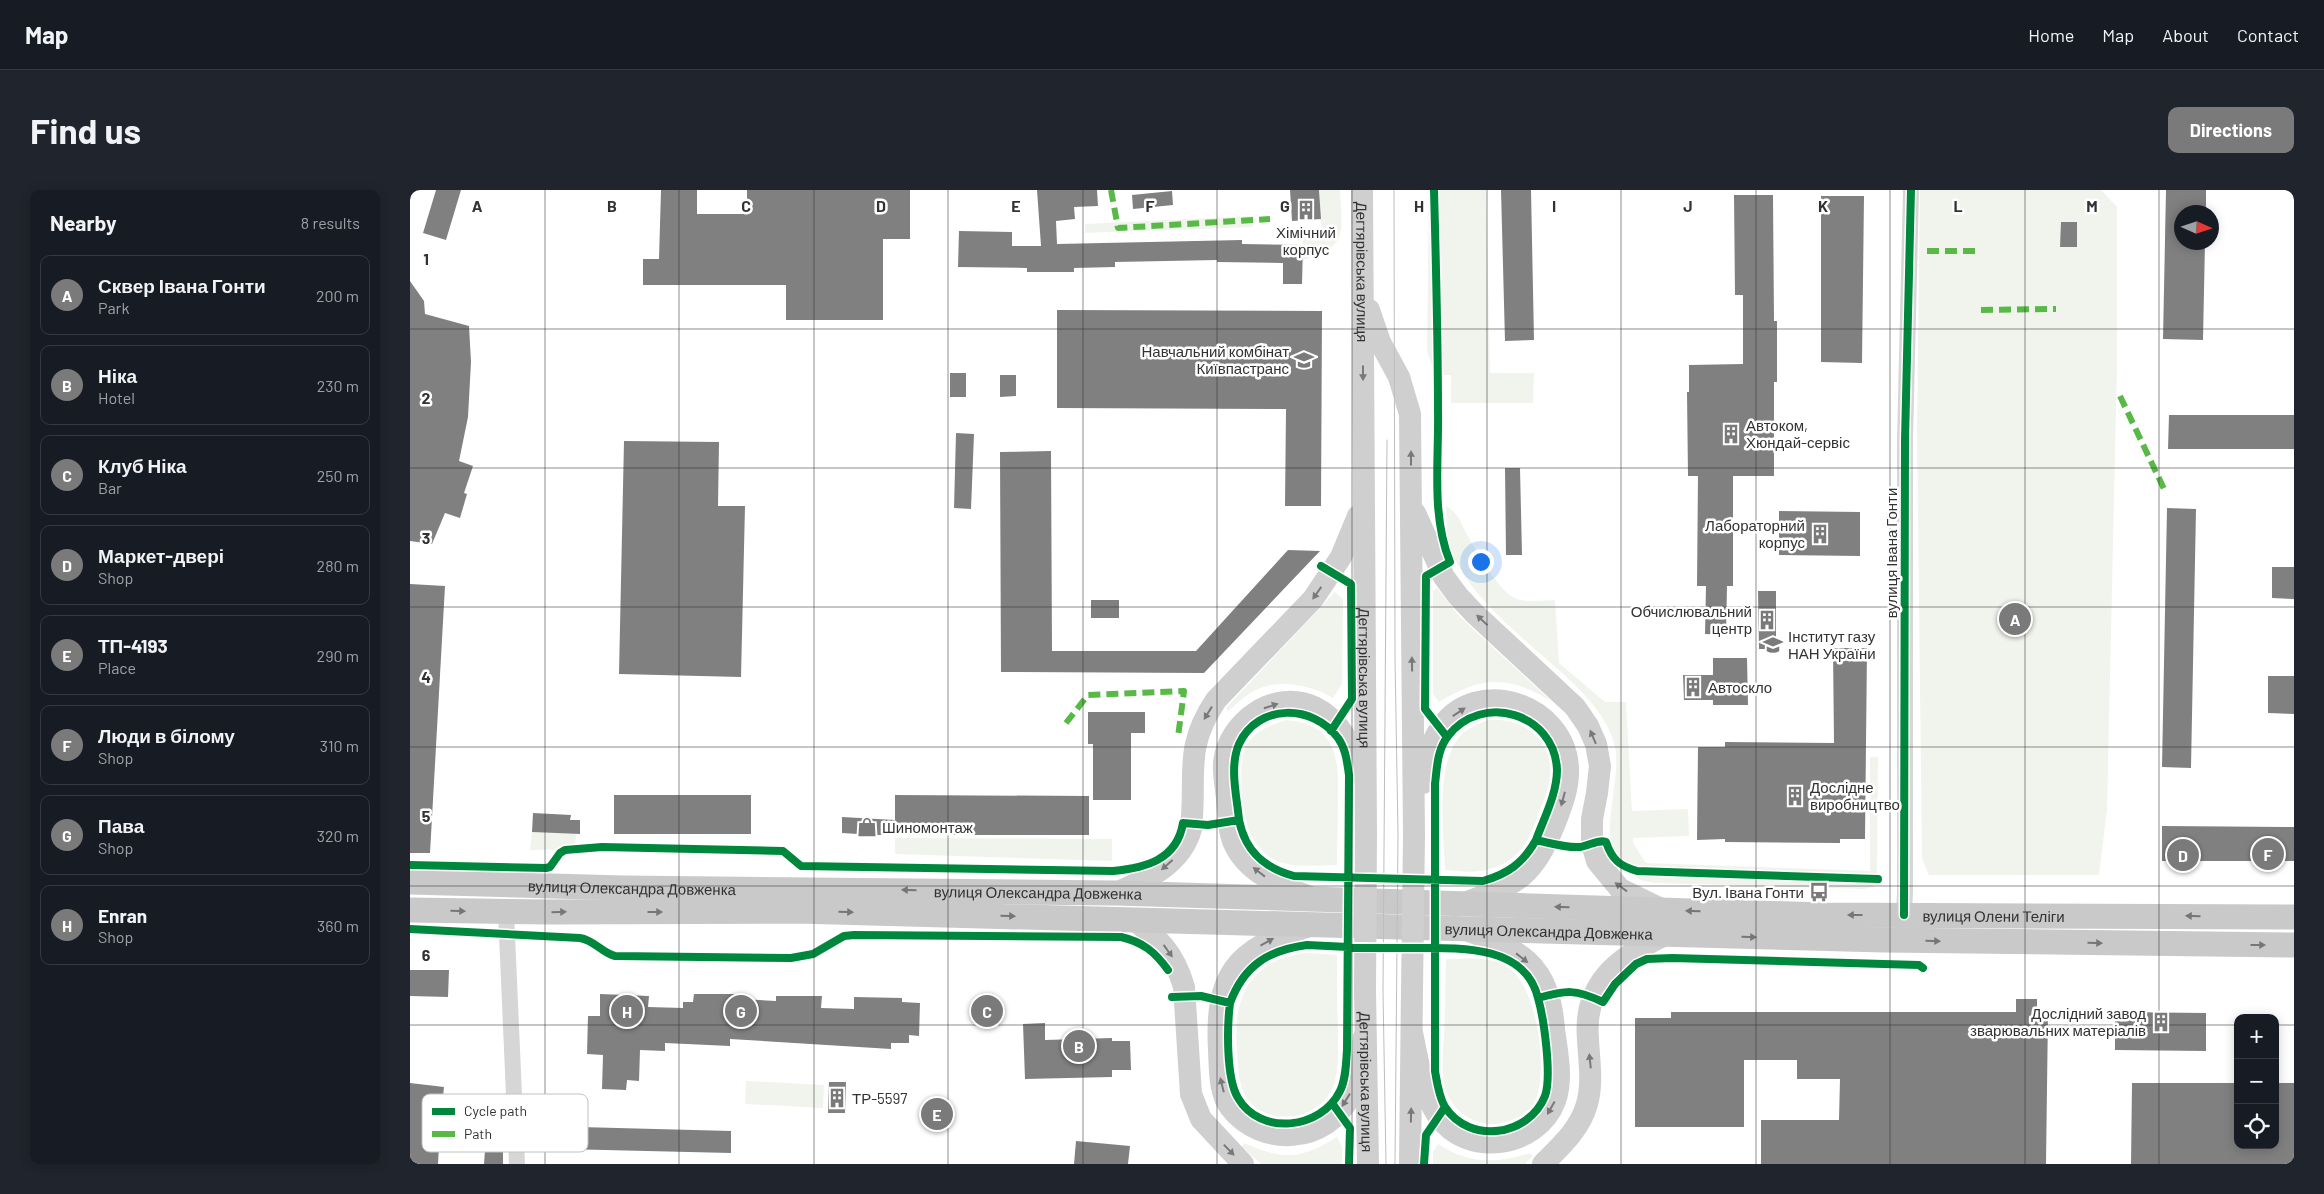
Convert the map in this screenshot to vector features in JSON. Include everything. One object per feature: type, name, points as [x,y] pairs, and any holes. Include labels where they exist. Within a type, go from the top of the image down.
[{"type":"main road","name":"Дегтярівська вулиця","points":[[1362,190],[1362,504],[1366,791],[1364,1037],[1368,1164]]},
{"type":"main road","points":[[1362,290],[1380,342],[1399,377],[1410,414],[1414,836],[1410,1164]]},
{"type":"main road","points":[[1411,502],[1442,572],[1458,596],[1575,707],[1588,726],[1596,744],[1600,766],[1592,819],[1592,844],[1597,861],[1620,889],[1664,923],[1613,967],[1596,990],[1589,1008],[1587,1022],[1591,1071],[1587,1105],[1570,1138],[1543,1164]]},
{"type":"main road","points":[[1116,892],[1148,879],[1166,867],[1179,853],[1188,839],[1191,829],[1194,748],[1204,719],[1216,700],[1313,599],[1341,557],[1362,504]]},
{"type":"main road","points":[[1414,836],[1426,762],[1432,744],[1440,729],[1456,714],[1481,702],[1510,701],[1527,707],[1542,716],[1554,730],[1563,746],[1568,767],[1567,785],[1561,807],[1542,853],[1533,867],[1517,880],[1499,891],[1462,904]]},
{"type":"main road","points":[[1364,1037],[1356,1077],[1349,1097],[1331,1119],[1317,1129],[1304,1134],[1272,1134],[1250,1126],[1229,1105],[1220,1075],[1217,1014],[1222,991],[1228,978],[1250,953],[1319,912],[1254,869],[1241,854],[1233,840],[1228,814],[1224,762],[1228,746],[1235,732],[1248,717],[1273,704],[1300,704],[1314,707],[1335,724],[1348,739],[1366,791]]},
{"type":"main road","name":"вулиця Олександра Довженка","points":[[410,882],[623,888],[1116,892],[1463,928],[1664,923]]},
{"type":"main road","name":"вулиця Олександра Довженка","points":[[410,910],[506,912],[797,911],[1132,919],[1462,904],[1664,923]]},
{"type":"main road","name":"вулиця Олени Теліги","points":[[1664,923],[1904,915],[2294,917]]},
{"type":"main road","name":"вулиця Олександра Довженка","points":[[1132,919],[1160,940],[1180,972],[1184,987],[1191,1094],[1201,1119],[1243,1164]]},
{"type":"main road","name":"вулиця Олени Теліги","points":[[1664,923],[1884,940],[2294,945]]},
{"type":"main road","points":[[1412,1033],[1424,1085],[1431,1104],[1438,1117],[1457,1134],[1483,1143],[1510,1141],[1535,1128],[1547,1115],[1555,1100],[1559,1066],[1552,1012],[1546,987],[1526,961],[1510,949],[1463,928]]},
{"type":"street","name":"вулиця Івана Гонти","points":[[1884,940],[1894,936],[1904,915],[1906,440],[1911,190]]},
{"type":"street","points":[[506,912],[514,1094]]},
{"type":"shaded area","points":[[1319,190],[1340,190],[1342,217],[1339,236],[1328,250],[1302,260],[1303,237],[1322,236]]},
{"type":"shaded area","points":[[1429,190],[1486,190],[1490,373],[1534,373],[1533,403],[1451,403],[1451,375],[1436,375],[1427,352]]},
{"type":"shaded area","points":[[1920,190],[2101,190],[2117,207],[2117,365],[2107,810],[2099,875],[1929,875],[1922,859],[1917,429]]},
{"type":"shaded area","points":[[1253,216],[1253,227],[1085,233],[1085,224]]},
{"type":"shaded area","points":[[1446,506],[1458,518],[1490,572],[1505,591],[1521,600],[1555,600],[1559,663],[1605,702],[1626,702],[1632,811],[1688,809],[1689,836],[1633,838],[1633,843],[1646,863],[1870,871],[1870,757],[1878,757],[1877,883],[1872,887],[1864,889],[1654,883],[1640,880],[1617,857],[1612,848],[1610,821],[1616,759],[1615,746],[1607,725],[1579,689],[1500,617],[1472,586],[1460,569],[1449,546]]},
{"type":"shaded area","points":[[1437,588],[1459,616],[1551,701],[1521,687],[1495,682],[1469,687],[1439,702],[1433,694],[1433,591]]},
{"type":"shaded area","points":[[1335,592],[1343,599],[1342,684],[1333,698],[1302,686],[1291,684],[1269,685],[1246,696],[1228,711],[1226,708]]},
{"type":"shaded area","points":[[1286,720],[1303,723],[1316,729],[1326,737],[1332,747],[1338,772],[1337,865],[1304,866],[1280,862],[1261,850],[1248,829],[1243,804],[1241,776],[1244,752],[1247,744],[1255,735]]},
{"type":"shaded area","points":[[1489,720],[1502,720],[1524,727],[1541,741],[1547,751],[1550,762],[1547,789],[1528,839],[1511,859],[1493,868],[1481,871],[1445,870],[1442,803],[1443,785],[1450,753],[1463,733],[1475,725]]},
{"type":"shaded area","points":[[532,832],[576,834],[575,849],[530,850]]},
{"type":"shaded area","points":[[895,838],[1112,839],[1112,861],[895,854]]},
{"type":"shaded area","points":[[1308,953],[1337,955],[1338,1062],[1336,1074],[1331,1092],[1314,1109],[1295,1116],[1278,1116],[1254,1107],[1242,1088],[1237,1052],[1236,1033],[1238,1015],[1248,984],[1258,973],[1271,963]]},
{"type":"shaded area","points":[[1446,959],[1487,959],[1495,961],[1509,968],[1519,978],[1527,993],[1538,1032],[1541,1072],[1539,1090],[1534,1103],[1514,1119],[1503,1123],[1491,1124],[1470,1119],[1461,1113],[1448,1095],[1444,1084],[1442,1066]]},
{"type":"shaded area","points":[[746,1081],[824,1085],[823,1108],[745,1104]]},
{"type":"shaded area","points":[[1337,1137],[1342,1147],[1342,1164],[1261,1164],[1242,1147],[1244,1143],[1281,1155],[1292,1155],[1312,1150]]},
{"type":"shaded area","points":[[1438,1144],[1449,1151],[1472,1159],[1506,1159],[1530,1153],[1533,1156],[1525,1164],[1433,1164],[1433,1152]]},
{"type":"building","points":[[436,190],[461,190],[446,240],[423,233]]},
{"type":"building","points":[[661,190],[697,190],[697,214],[747,214],[747,190],[910,190],[910,239],[883,239],[883,320],[786,320],[786,285],[643,285],[643,259],[659,259]]},
{"type":"building","points":[[1037,190],[1097,190],[1098,206],[1074,207],[1075,219],[1056,221],[1057,244],[1242,240],[1242,244],[1303,245],[1302,284],[1283,284],[1283,263],[1217,262],[1217,260],[1115,262],[1115,267],[1074,268],[1074,272],[1027,272],[1027,268],[958,267],[959,231],[1012,232],[1012,246],[1041,246]]},
{"type":"building","points":[[1290,190],[1319,190],[1321,219],[1292,221]]},
{"type":"building","points":[[1501,190],[1531,190],[1534,340],[1505,341]]},
{"type":"building","points":[[2166,190],[2206,190],[2206,205],[2174,205],[2174,250],[2205,250],[2203,340],[2163,339]]},
{"type":"building","points":[[1172,191],[1173,205],[1133,209],[1132,195]]},
{"type":"building","points":[[1734,195],[1773,195],[1774,321],[1777,321],[1777,382],[1774,382],[1774,476],[1733,476],[1733,586],[1727,586],[1726,635],[1705,634],[1706,586],[1697,586],[1698,476],[1688,476],[1687,392],[1689,392],[1689,365],[1743,364],[1743,295],[1735,295]]},
{"type":"building","points":[[1821,196],[1864,196],[1862,363],[1821,362]]},
{"type":"building","points":[[2061,222],[2077,222],[2077,247],[2060,247]]},
{"type":"building","points":[[410,281],[424,301],[425,314],[469,326],[471,362],[468,417],[459,461],[473,466],[464,493],[467,494],[460,518],[445,513],[432,544],[410,541]]},
{"type":"building","points":[[1057,310],[1322,311],[1321,506],[1285,506],[1286,409],[1057,408]]},
{"type":"building","points":[[950,373],[966,373],[966,397],[950,397]]},
{"type":"building","points":[[1000,375],[1016,375],[1016,396],[1000,397]]},
{"type":"building","points":[[2169,415],[2294,415],[2294,449],[2168,449]]},
{"type":"building","points":[[956,433],[974,434],[971,509],[954,508]]},
{"type":"building","points":[[624,441],[719,442],[718,506],[745,506],[741,677],[619,674]]},
{"type":"building","points":[[1051,451],[1052,651],[1196,651],[1288,550],[1320,551],[1204,673],[1001,672],[1000,452]]},
{"type":"building","points":[[1505,468],[1520,468],[1522,555],[1506,555]]},
{"type":"building","points":[[2167,508],[2196,509],[2191,768],[2162,767]]},
{"type":"building","name":"Лабораторний корпус","points":[[1779,511],[1860,512],[1860,556],[1779,555]]},
{"type":"building","points":[[2272,567],[2294,567],[2294,599],[2272,598]]},
{"type":"building","points":[[410,584],[445,586],[430,853],[410,853]]},
{"type":"building","name":"Обчислювальний центр","points":[[1758,591],[1776,591],[1776,649],[1759,649]]},
{"type":"building","points":[[1091,600],[1119,600],[1119,618],[1091,618]]},
{"type":"building","name":"Дослідне виробництво","points":[[1833,648],[1867,648],[1865,839],[1840,839],[1840,843],[1725,842],[1725,839],[1697,840],[1698,747],[1725,747],[1725,742],[1834,743]]},
{"type":"building","points":[[1713,658],[1747,658],[1748,705],[1713,705],[1713,700],[1684,700],[1683,675],[1713,675]]},
{"type":"building","points":[[2268,676],[2294,676],[2294,714],[2268,713]]},
{"type":"building","points":[[1088,712],[1145,712],[1145,733],[1131,733],[1131,800],[1093,800],[1093,744],[1088,744]]},
{"type":"building","points":[[614,795],[751,795],[751,834],[614,834]]},
{"type":"building","points":[[895,795],[1089,796],[1089,835],[874,835],[842,833],[842,817],[895,820]]},
{"type":"building","points":[[533,813],[571,815],[570,820],[580,820],[580,834],[532,832]]},
{"type":"building","points":[[2162,826],[2294,827],[2294,861],[2162,861]]},
{"type":"building","points":[[410,970],[449,970],[448,997],[410,996]]},
{"type":"building","points":[[600,994],[649,996],[648,1007],[683,1008],[683,1002],[693,1002],[694,994],[740,994],[740,999],[776,1001],[776,996],[822,996],[821,1008],[854,1009],[854,997],[902,998],[902,1002],[920,1003],[919,1036],[909,1035],[909,1043],[891,1043],[891,1049],[730,1039],[730,1046],[665,1043],[665,1051],[640,1050],[639,1081],[627,1080],[626,1090],[602,1089],[603,1055],[587,1054],[588,1016],[600,1016]]},
{"type":"building","points":[[2016,999],[2037,999],[2037,1012],[2048,1013],[2046,1164],[1761,1164],[1761,1120],[1839,1120],[1840,1079],[1797,1079],[1797,1060],[1744,1060],[1744,1127],[1635,1127],[1635,1018],[1671,1018],[1671,1012],[2016,1012]]},
{"type":"building","name":"Дослідний завод зварювальних матеріалів","points":[[2115,1012],[2206,1013],[2206,1051],[2115,1050]]},
{"type":"building","points":[[1045,1023],[1045,1040],[1112,1038],[1112,1041],[1130,1041],[1131,1070],[1112,1070],[1112,1077],[1025,1079],[1023,1024]]},
{"type":"building","name":"ТР-5597","points":[[829,1082],[846,1082],[845,1113],[828,1113]]},
{"type":"building","points":[[410,1083],[444,1087],[443,1094],[422,1094],[422,1152],[439,1152],[438,1164],[410,1164]]},
{"type":"building","points":[[2132,1083],[2234,1083],[2234,1149],[2279,1149],[2279,1083],[2294,1083],[2294,1164],[2131,1164]]},
{"type":"building","points":[[926,1101],[949,1102],[948,1127],[925,1126]]},
{"type":"building","points":[[588,1127],[731,1131],[731,1153],[588,1150]]},
{"type":"building","points":[[1076,1141],[1130,1146],[1128,1164],[1074,1164]]},
{"type":"building","points":[[485,1152],[503,1152],[503,1164],[484,1164]]},
{"type":"tram line","points":[[1394,190],[1395,658],[1398,834],[1395,1164]]},
{"type":"tram line","points":[[1386,1164],[1383,991],[1387,440]]},
{"type":"marked path","points":[[1111,190],[1118,228],[1270,219]]},
{"type":"marked path","points":[[1927,251],[1979,251]]},
{"type":"marked path","points":[[1981,310],[2056,309]]},
{"type":"marked path","points":[[2120,396],[2165,491]]},
{"type":"marked path","points":[[1066,723],[1088,695],[1184,691],[1178,737]]},
{"type":"cycle path","points":[[1434,190],[1438,356],[1437,488],[1440,526],[1450,562],[1426,576],[1425,709],[1447,737]]},
{"type":"cycle path","points":[[1904,915],[1905,440],[1911,190]]},
{"type":"cycle path","points":[[1321,566],[1351,584],[1352,699],[1331,731]]},
{"type":"cycle path","points":[[1536,840],[1550,806],[1557,770],[1553,750],[1544,734],[1531,723],[1514,715],[1497,712],[1479,715],[1462,722],[1444,741],[1438,759],[1435,784],[1435,1071],[1438,1090],[1445,1107],[1456,1119],[1469,1127],[1483,1131],[1498,1131],[1513,1127],[1526,1120],[1537,1110],[1545,1096],[1548,1075],[1545,1033],[1538,998]]},
{"type":"cycle path","points":[[1230,1003],[1228,1038],[1231,1078],[1238,1098],[1248,1110],[1261,1118],[1275,1123],[1290,1123],[1305,1120],[1319,1114],[1331,1104],[1340,1091],[1343,1081],[1347,1050],[1349,775],[1347,760],[1338,738],[1315,719],[1301,714],[1286,713],[1272,715],[1259,721],[1248,731],[1239,744],[1234,762],[1234,782],[1239,820]]},
{"type":"cycle path","points":[[410,865],[546,868],[550,867],[560,853],[565,850],[602,847],[783,851],[801,866],[1113,871],[1148,864],[1167,854],[1180,836],[1183,823],[1208,825],[1239,820],[1246,841],[1258,857],[1283,873],[1294,876],[1483,881],[1500,875],[1514,866],[1526,855],[1536,840],[1574,847],[1603,841],[1606,842],[1617,861],[1637,871],[1878,879]]},
{"type":"cycle path","points":[[410,929],[580,938],[590,941],[615,956],[791,958],[813,954],[844,936],[854,935],[1121,937],[1136,942],[1148,949],[1168,970]]},
{"type":"cycle path","points":[[1172,997],[1201,996],[1230,1003],[1250,969],[1281,951],[1307,945],[1365,948],[1438,948],[1480,951],[1517,965],[1530,979],[1538,998],[1556,993],[1571,992],[1603,1002],[1615,984],[1636,964],[1647,959],[1672,958],[1919,965],[1923,968]]},
{"type":"cycle path","points":[[1332,1103],[1350,1128],[1349,1164]]},
{"type":"cycle path","points":[[1424,1164],[1426,1135],[1445,1107]]},
{"type":"place","name":"Хімічний корпус","points":[[1306,210]]},
{"type":"place","name":"Навчальний комбінат Київпастранс","points":[[1304,360]]},
{"type":"place","name":"Автоком, Хюндай-сервіс","points":[[1731,434]]},
{"type":"place","name":"Лабораторний корпус","points":[[1820,534]]},
{"type":"place","name":"Сквер Івана Гонти","points":[[2015,619]]},
{"type":"place","name":"Обчислювальний центр","points":[[1767,620]]},
{"type":"place","name":"Інститут газу НАН України","points":[[1773,645]]},
{"type":"place","name":"Автоскло","points":[[1693,687]]},
{"type":"place","name":"Дослідне виробництво","points":[[1795,796]]},
{"type":"place","name":"Шиномонтаж","points":[[867,827]]},
{"type":"place","name":"Люди в білому","points":[[2268,854]]},
{"type":"place","name":"Маркет-двері","points":[[2183,855]]},
{"type":"place","name":"Вул. Івана Гонти","points":[[1819,892]]},
{"type":"place","name":"Enran","points":[[627,1011]]},
{"type":"place","name":"Пава","points":[[741,1011]]},
{"type":"place","name":"Клуб Ніка","points":[[987,1011]]},
{"type":"place","name":"Дослідний завод зварювальних матеріалів","points":[[2161,1022]]},
{"type":"place","name":"Ніка","points":[[1079,1046]]},
{"type":"place","name":"ТР-5597","points":[[837,1098]]},
{"type":"place","name":"ТП-4193","points":[[937,1114]]}]
